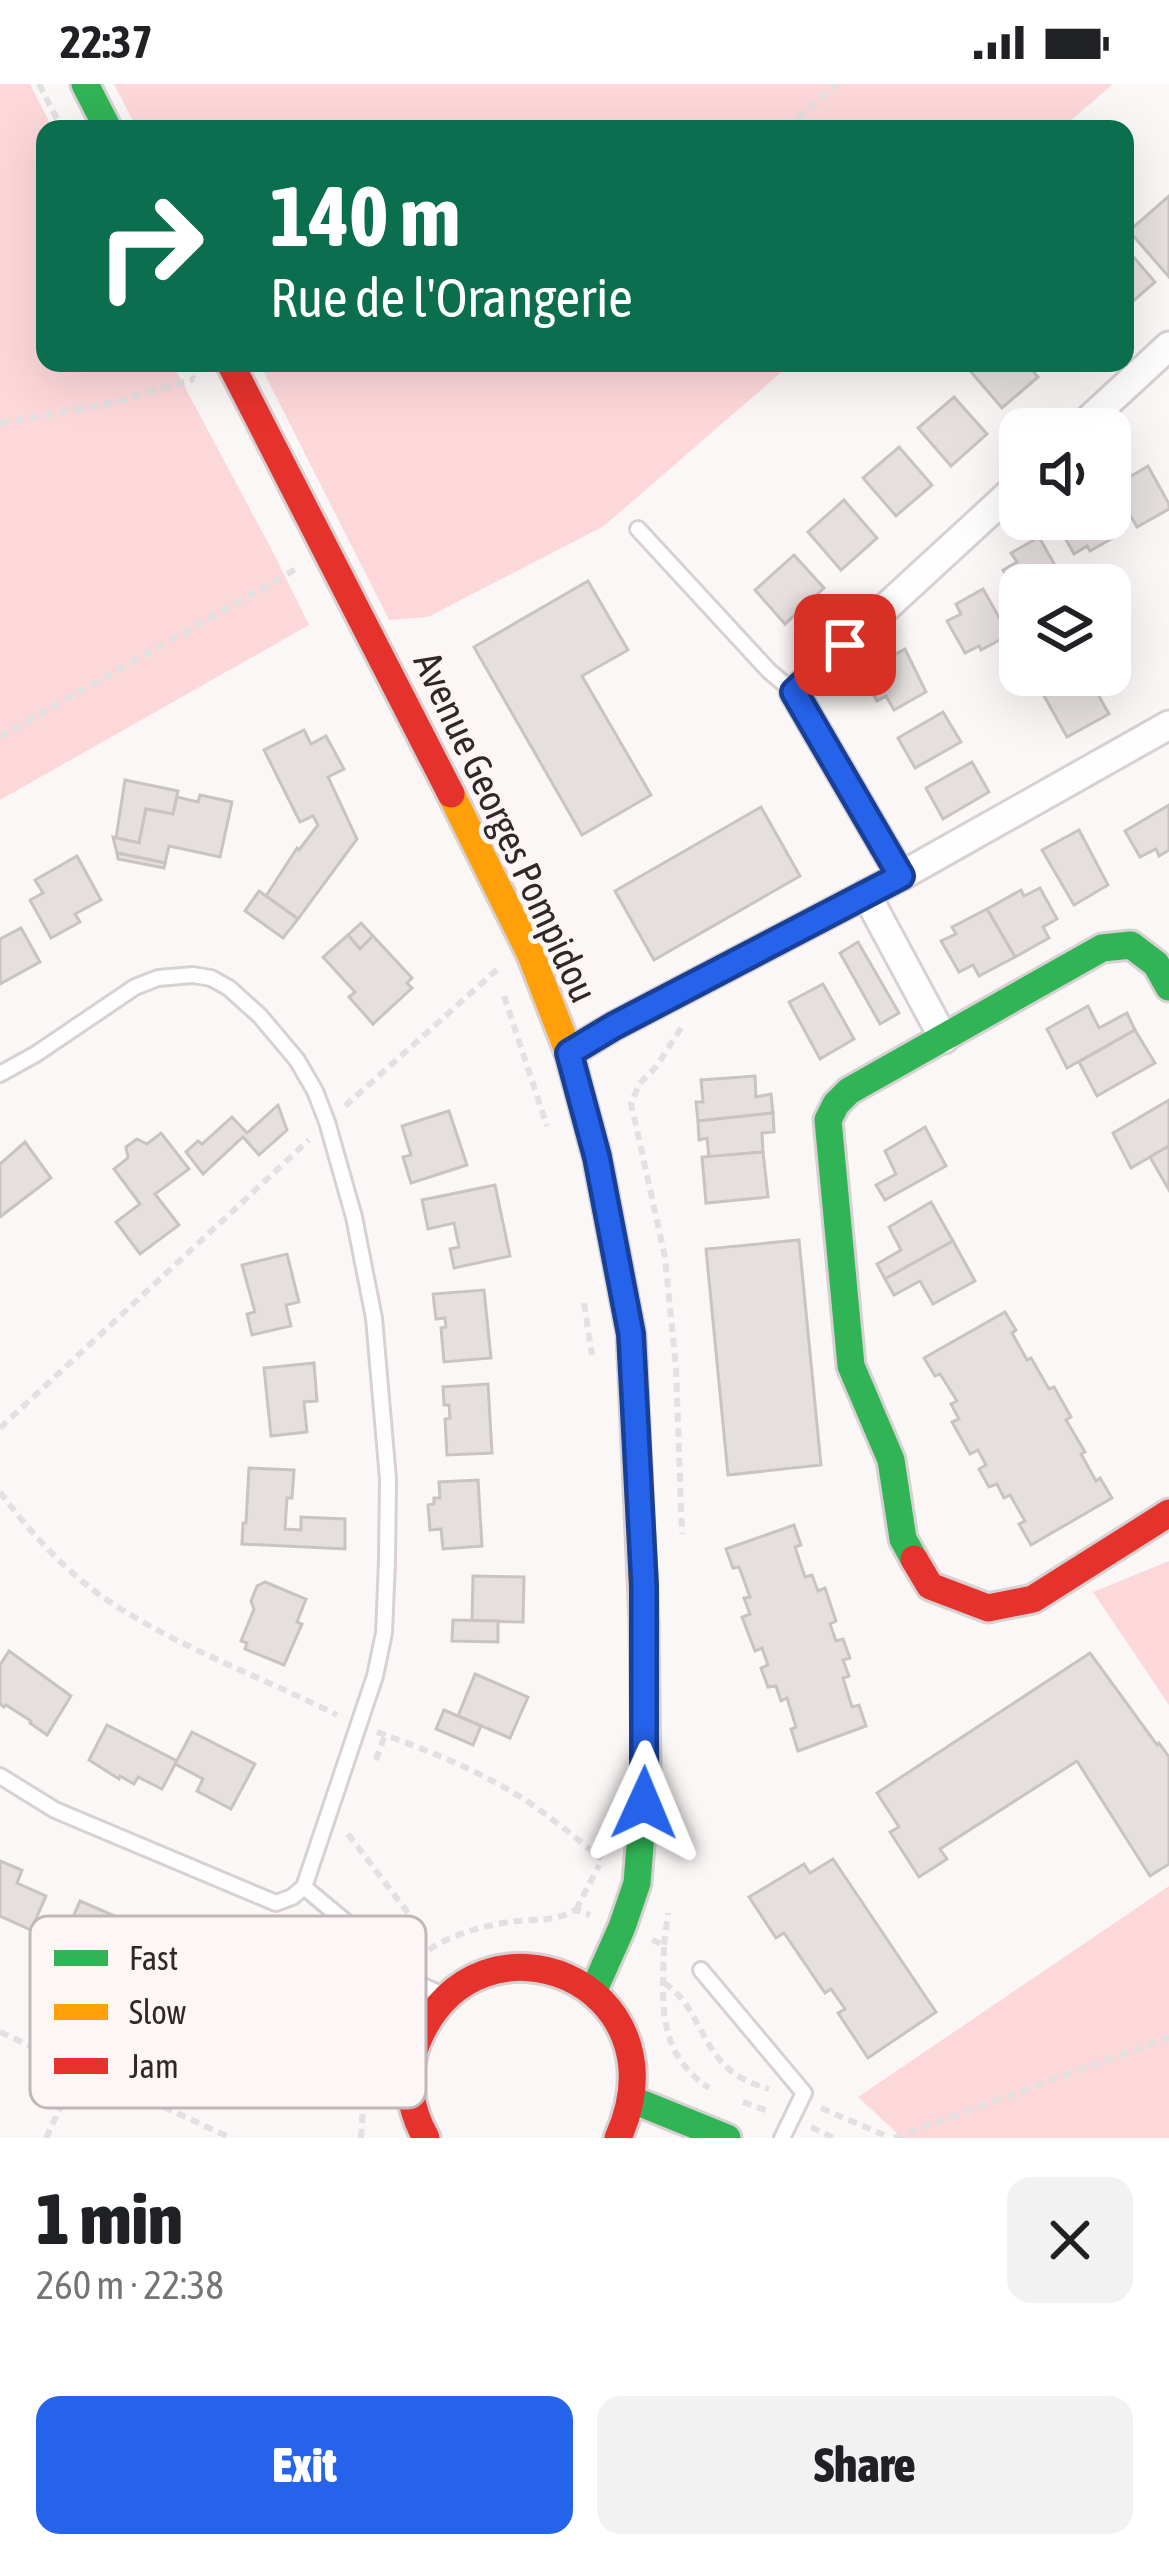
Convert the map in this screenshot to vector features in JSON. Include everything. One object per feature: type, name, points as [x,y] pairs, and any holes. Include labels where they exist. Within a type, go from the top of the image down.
[{"type":"main road","points":[[85,84],[103,120]]},
{"type":"main road","name":"Avenue Georges Pompidou","points":[[235,372],[531,955],[569,1053],[597,1157],[631,1334],[644,1585],[646,1771],[637,1883],[593,1992]]},
{"type":"main road","points":[[1169,987],[1156,964],[1131,945],[1102,948],[849,1091],[828,1120],[851,1366],[890,1460],[903,1539],[930,1586],[988,1608],[1033,1599],[1169,1513]]},
{"type":"main road","points":[[426,2020],[446,1996],[472,1978],[535,1967],[566,1975],[593,1992],[614,2014],[628,2040],[635,2070],[633,2100],[618,2138]]},
{"type":"main road","points":[[633,2100],[727,2138]]},
{"type":"main road","points":[[413,2108],[426,2138]]},
{"type":"street","points":[[1102,408],[1169,346]]},
{"type":"street","points":[[901,876],[794,692],[999,503]]},
{"type":"street","points":[[569,1053],[901,876],[1169,725]]},
{"type":"street","points":[[866,894],[944,1039]]},
{"type":"lane","points":[[638,529],[794,692]]},
{"type":"lane","points":[[0,1074],[135,987],[158,978],[211,978],[260,1016],[297,1060],[315,1091],[354,1217],[374,1318],[388,1479],[384,1633],[375,1676],[304,1887],[292,1897],[276,1903],[55,1810],[0,1776]]},
{"type":"lane","points":[[304,1887],[339,1916]]},
{"type":"lane","points":[[701,1970],[804,2093],[782,2138]]},
{"type":"lane","points":[[426,1987],[446,1996]]},
{"type":"path","points":[[38,84],[57,120]]},
{"type":"path","points":[[797,120],[836,84]]},
{"type":"path","points":[[0,423],[109,404],[194,379],[190,372]]},
{"type":"path","points":[[0,737],[296,568],[290,558]]},
{"type":"path","points":[[0,1428],[494,969],[531,955]]},
{"type":"path","points":[[494,969],[552,1143]]},
{"type":"path","points":[[682,1538],[676,1368],[664,1257],[632,1103],[640,1083],[678,1031],[694,1019]]},
{"type":"path","points":[[582,1294],[593,1358]]},
{"type":"path","points":[[0,1492],[24,1523],[99,1594],[206,1654],[346,1720]]},
{"type":"path","points":[[370,1775],[388,1736],[506,1788],[602,1858]]},
{"type":"path","points":[[348,1834],[410,1916]]},
{"type":"path","points":[[576,1910],[602,1858],[604,1844]]},
{"type":"path","points":[[664,1945],[670,1903]]},
{"type":"path","points":[[0,2032],[30,2046]]},
{"type":"path","points":[[894,2138],[1169,2037]]},
{"type":"path","points":[[46,2138],[60,2108]]},
{"type":"path","points":[[166,2108],[231,2138]]},
{"type":"shaded area","points":[[0,84],[30,84],[48,120],[36,120],[36,372],[177,372],[309,625],[0,800]]},
{"type":"shaded area","points":[[114,84],[1113,84],[1071,120],[132,120]]},
{"type":"shaded area","points":[[264,372],[782,372],[604,526],[428,617],[389,620]]},
{"type":"shaded area","points":[[1169,1561],[1169,1705],[1093,1592]]},
{"type":"shaded area","points":[[1169,1886],[1169,2138],[902,2138],[858,2097]]},
{"type":"building","points":[[1169,196],[1169,277],[1134,237],[1134,227]]},
{"type":"building","points":[[1134,258],[1155,282],[1134,300]]},
{"type":"building","points":[[971,372],[1034,372],[1038,377],[1002,408]]},
{"type":"building","points":[[954,397],[987,434],[951,466],[918,428]]},
{"type":"building","points":[[899,447],[932,485],[896,516],[863,478]]},
{"type":"building","points":[[1148,466],[1169,509],[1137,527],[1131,517],[1131,476]]},
{"type":"building","points":[[844,500],[877,538],[841,570],[808,532]]},
{"type":"building","points":[[1041,540],[1054,564],[1014,564],[1017,562],[1011,553]]},
{"type":"building","points":[[1066,540],[1109,540],[1090,551],[1087,546],[1074,554]]},
{"type":"building","points":[[794,555],[824,588],[785,624],[755,590]]},
{"type":"building","points":[[588,581],[628,650],[582,676],[651,795],[582,835],[474,647]]},
{"type":"building","points":[[983,589],[999,617],[999,640],[965,653],[947,621],[961,614],[956,604]]},
{"type":"building","points":[[905,649],[926,692],[894,710],[886,696],[877,701],[861,673]]},
{"type":"building","points":[[1044,696],[1099,696],[1109,714],[1067,737]]},
{"type":"building","points":[[943,712],[961,742],[915,768],[898,738]]},
{"type":"building","points":[[304,730],[311,744],[326,736],[344,769],[328,777],[357,839],[298,919],[266,896],[318,825],[313,816],[300,822],[264,750]]},
{"type":"building","points":[[972,762],[989,792],[943,819],[926,788]]},
{"type":"building","points":[[125,780],[178,791],[173,814],[146,809],[139,843],[116,838]]},
{"type":"building","points":[[200,795],[232,802],[220,857],[169,846],[165,863],[117,853],[113,837],[139,843],[146,809],[173,814],[177,797],[198,802]]},
{"type":"building","points":[[1169,805],[1169,850],[1159,856],[1156,849],[1140,857],[1125,831]]},
{"type":"building","points":[[761,807],[800,876],[654,960],[615,891]]},
{"type":"building","points":[[1079,830],[1108,885],[1074,905],[1042,850]]},
{"type":"building","points":[[117,853],[165,863],[164,868],[118,859]]},
{"type":"building","points":[[77,856],[101,900],[75,914],[80,922],[51,938],[30,900],[43,893],[35,880]]},
{"type":"building","points":[[1040,888],[1057,919],[1043,927],[1049,938],[1015,957],[987,909],[1021,890],[1024,896]]},
{"type":"building","points":[[259,891],[298,919],[283,938],[245,911]]},
{"type":"building","points":[[987,909],[1015,957],[979,976],[973,965],[959,972],[941,941],[956,934],[952,927]]},
{"type":"building","points":[[361,923],[373,936],[360,949],[348,935]]},
{"type":"building","points":[[21,928],[40,962],[0,984],[0,939]]},
{"type":"building","points":[[348,935],[360,949],[373,936],[412,978],[407,983],[412,988],[373,1024],[349,997],[355,992],[323,957]]},
{"type":"building","points":[[858,942],[899,1013],[880,1024],[840,953]]},
{"type":"building","points":[[823,984],[854,1039],[820,1059],[789,1002]]},
{"type":"building","points":[[1088,1006],[1099,1028],[1127,1013],[1135,1030],[1067,1068],[1047,1029]]},
{"type":"building","points":[[1135,1030],[1155,1063],[1097,1096],[1079,1062]]},
{"type":"building","points":[[755,1076],[756,1097],[771,1094],[773,1113],[698,1121],[696,1102],[703,1102],[701,1080]]},
{"type":"building","points":[[1169,1100],[1169,1146],[1131,1168],[1113,1133]]},
{"type":"building","points":[[278,1105],[287,1130],[259,1155],[243,1137],[203,1174],[186,1152],[232,1117],[247,1133]]},
{"type":"building","points":[[449,1111],[467,1165],[411,1183],[403,1157],[411,1155],[402,1126]]},
{"type":"building","points":[[773,1113],[774,1132],[762,1133],[763,1152],[709,1157],[707,1138],[699,1140],[698,1121]]},
{"type":"building","points":[[925,1127],[946,1166],[885,1200],[876,1185],[896,1174],[885,1151]]},
{"type":"building","points":[[161,1133],[189,1169],[155,1194],[179,1225],[140,1254],[116,1222],[140,1204],[114,1169],[128,1158],[126,1147],[137,1139],[147,1144]]},
{"type":"building","points":[[25,1142],[51,1178],[0,1217],[0,1164]]},
{"type":"building","points":[[1169,1146],[1169,1190],[1150,1157]]},
{"type":"building","points":[[763,1152],[768,1197],[706,1203],[702,1157]]},
{"type":"building","points":[[495,1185],[510,1256],[454,1268],[450,1249],[459,1247],[454,1223],[428,1229],[422,1200]]},
{"type":"building","points":[[931,1202],[953,1241],[885,1279],[877,1264],[901,1250],[889,1227]]},
{"type":"building","points":[[799,1240],[821,1465],[728,1475],[706,1249]]},
{"type":"building","points":[[953,1241],[975,1281],[933,1304],[920,1281],[894,1295],[885,1279]]},
{"type":"building","points":[[287,1254],[299,1302],[286,1305],[291,1326],[252,1335],[247,1314],[255,1312],[242,1265]]},
{"type":"building","points":[[484,1290],[491,1358],[444,1362],[441,1328],[446,1327],[445,1318],[436,1319],[433,1294]]},
{"type":"building","points":[[1005,1312],[1027,1360],[1031,1358],[1049,1389],[1054,1387],[1071,1417],[1066,1420],[1096,1481],[1100,1478],[1112,1498],[1031,1545],[1019,1524],[1025,1521],[1010,1495],[1004,1498],[997,1484],[989,1487],[979,1469],[986,1465],[978,1450],[970,1454],[952,1422],[959,1419],[951,1404],[957,1401],[924,1358]]},
{"type":"building","points":[[314,1363],[317,1401],[304,1402],[307,1432],[271,1436],[264,1368]]},
{"type":"building","points":[[488,1384],[492,1453],[447,1455],[445,1419],[450,1418],[443,1387]]},
{"type":"building","points":[[249,1468],[294,1470],[285,1529],[301,1530],[301,1517],[345,1519],[345,1549],[242,1544]]},
{"type":"building","points":[[478,1480],[482,1546],[443,1549],[441,1529],[430,1530],[428,1505],[440,1498],[439,1482]]},
{"type":"building","points":[[794,1525],[805,1577],[812,1575],[818,1591],[825,1588],[836,1621],[830,1624],[836,1641],[843,1639],[850,1658],[843,1660],[849,1676],[843,1678],[852,1707],[859,1705],[866,1726],[798,1751],[787,1698],[781,1701],[776,1686],[768,1687],[761,1668],[768,1665],[762,1648],[755,1651],[742,1617],[750,1614],[744,1598],[750,1597],[726,1549]]},
{"type":"building","points":[[473,1576],[524,1577],[523,1622],[472,1621]]},
{"type":"building","points":[[265,1582],[306,1599],[297,1622],[302,1624],[284,1665],[245,1649],[247,1643],[241,1641],[257,1586]]},
{"type":"building","points":[[453,1620],[498,1621],[498,1642],[452,1641]]},
{"type":"building","points":[[9,1651],[71,1696],[47,1735],[0,1704],[0,1665]]},
{"type":"building","points":[[1090,1653],[1169,1757],[1169,1864],[1150,1876],[1077,1761],[940,1849],[947,1859],[919,1877],[890,1832],[899,1827],[877,1793]]},
{"type":"building","points":[[475,1674],[528,1697],[510,1738],[458,1716]]},
{"type":"building","points":[[444,1710],[481,1726],[473,1745],[436,1729]]},
{"type":"building","points":[[107,1725],[177,1761],[162,1789],[138,1777],[134,1784],[119,1779],[89,1760]]},
{"type":"building","points":[[192,1732],[255,1764],[231,1809],[197,1791],[203,1779],[175,1764]]},
{"type":"building","points":[[833,1859],[936,2012],[868,2058],[838,2013],[845,2009],[831,1989],[825,1993],[784,1933],[776,1938],[749,1897],[804,1864],[810,1873]]},
{"type":"building","points":[[0,1861],[22,1870],[17,1883],[46,1896],[37,1916],[30,1916],[30,1930],[0,1916]]},
{"type":"building","points":[[80,1901],[115,1916],[73,1916]]},
{"type":"traffic: fast","points":[[85,84],[103,120]]},
{"type":"traffic: fast","points":[[914,1559],[903,1539],[891,1460],[851,1366],[828,1120],[849,1091],[1102,948],[1131,945],[1156,964],[1169,987]]},
{"type":"traffic: fast","points":[[593,1992],[637,1883],[646,1771],[644,1623]]},
{"type":"traffic: fast","points":[[633,2100],[727,2138]]},
{"type":"traffic: slow","points":[[451,794],[531,955],[569,1053],[597,1157],[631,1334],[644,1623]]},
{"type":"traffic: jam","points":[[235,372],[451,794]]},
{"type":"traffic: jam","points":[[914,1559],[930,1586],[988,1608],[1033,1599],[1169,1513]]},
{"type":"traffic: jam","points":[[426,2028],[447,1997],[485,1973],[527,1967],[567,1977],[602,2001],[625,2037],[632,2083],[618,2138]]},
{"type":"traffic: jam","points":[[414,2108],[426,2138]]},
{"type":"route","points":[[644,1803],[644,1585],[631,1334],[597,1157],[569,1053],[901,876],[794,692],[845,645]]}]
